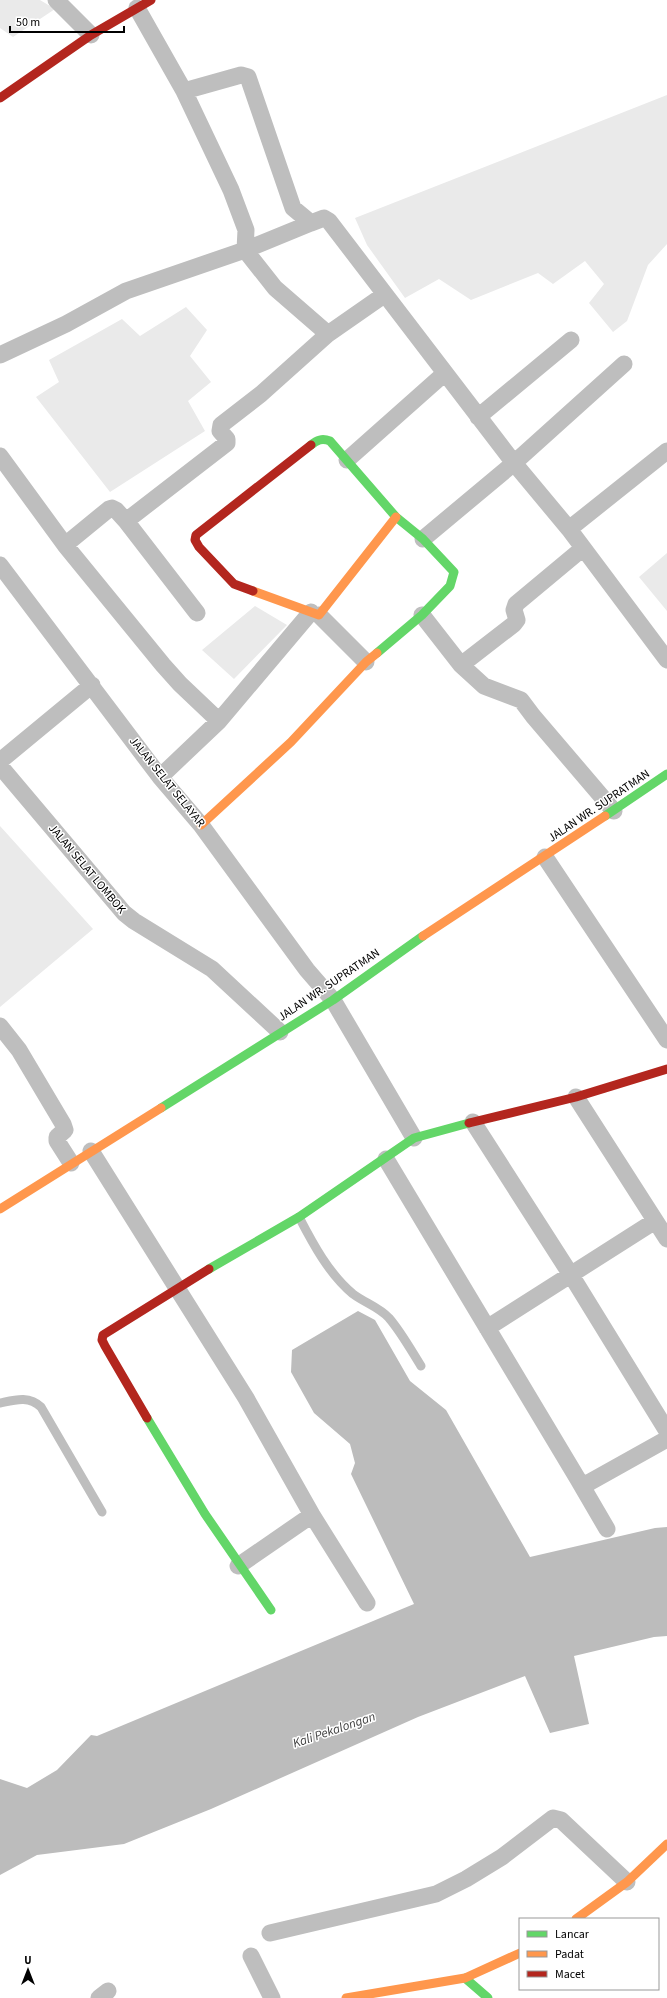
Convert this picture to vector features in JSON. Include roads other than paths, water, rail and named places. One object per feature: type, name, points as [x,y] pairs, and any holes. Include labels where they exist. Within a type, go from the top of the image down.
[{"type":"street","points":[[56,0],[91,35]]},
{"type":"street","points":[[0,98],[91,35],[144,4],[230,190],[246,242],[275,288],[328,334]]},
{"type":"street","points":[[184,91],[241,76],[248,77],[292,202],[305,219]]},
{"type":"street","points":[[0,355],[66,324],[126,291],[305,219],[324,218],[329,221],[384,295],[514,463],[568,529],[667,660]]},
{"type":"street","points":[[126,521],[226,443],[227,439],[220,431],[221,425],[261,394],[328,334],[384,295]]},
{"type":"street","points":[[478,417],[571,340]]},
{"type":"street","points":[[423,539],[514,463],[624,364]]},
{"type":"street","points":[[347,460],[445,374]]},
{"type":"street","points":[[201,825],[291,742],[366,662],[422,615],[450,586],[454,572],[423,539],[396,517],[330,441],[324,439],[316,441],[196,535],[195,540],[199,547],[234,584],[315,613],[366,662]]},
{"type":"street","points":[[568,529],[667,451]]},
{"type":"street","points":[[0,456],[65,545],[180,684],[219,721]]},
{"type":"street","points":[[65,545],[112,508],[116,510],[197,613]]},
{"type":"street","points":[[160,776],[219,721],[315,613],[396,517]]},
{"type":"street","points":[[461,665],[514,624],[516,620],[514,610],[516,604],[582,549]]},
{"type":"street","name":"JALAN SELAT SELAYAR","points":[[0,565],[160,776],[201,825],[307,970],[329,995],[414,1138]]},
{"type":"street","points":[[422,615],[461,665],[486,688],[511,696],[524,703],[614,812]]},
{"type":"street","points":[[0,761],[92,685]]},
{"type":"street","name":"JALAN SELAT LOMBOK","points":[[0,766],[124,913],[134,921],[212,969],[280,1032]]},
{"type":"street","name":"JALAN WR. SUPRATMAN","points":[[0,1209],[64,1152],[91,1151],[280,1032],[329,995],[420,938],[614,812],[667,774]]},
{"type":"street","points":[[545,857],[667,1040]]},
{"type":"street","points":[[0,1026],[19,1050],[63,1124],[65,1130],[57,1137],[64,1152]]},
{"type":"street","points":[[271,1610],[238,1566],[154,1430],[103,1343],[103,1335],[107,1331],[176,1289],[299,1217],[386,1159],[414,1138],[439,1130],[576,1097],[667,1070]]},
{"type":"street","points":[[487,1328],[571,1275],[663,1229],[576,1097]]},
{"type":"street","points":[[473,1122],[571,1275],[667,1431]]},
{"type":"street","points":[[91,1151],[176,1289],[246,1398],[312,1515],[367,1603]]},
{"type":"street","points":[[386,1159],[607,1529]]},
{"type":"street","points":[[579,1481],[585,1484],[590,1482],[667,1439]]},
{"type":"street","points":[[238,1566],[312,1515]]},
{"type":"street","points":[[270,1933],[440,1892],[466,1879],[502,1857],[553,1818],[561,1820],[627,1882]]},
{"type":"street","points":[[577,1918],[627,1882],[667,1844]]},
{"type":"street","points":[[346,1998],[465,1978],[519,1953]]},
{"type":"street","points":[[251,1956],[272,1998]]},
{"type":"street","points":[[465,1978],[488,1998]]},
{"type":"lane","points":[[299,1217],[316,1248],[336,1275],[354,1294],[379,1309],[388,1317],[421,1366]]},
{"type":"lane","points":[[0,1403],[16,1400],[30,1400],[36,1402],[102,1512]]},
{"type":"water","name":"Kali Pekalongan","points":[[358,1311],[375,1320],[410,1381],[446,1410],[530,1557],[655,1528],[667,1527],[667,1636],[654,1637],[574,1656],[589,1724],[550,1733],[525,1676],[418,1717],[211,1809],[124,1844],[37,1855],[0,1875],[0,1779],[27,1788],[57,1770],[91,1735],[97,1736],[414,1604],[351,1474],[355,1463],[350,1444],[314,1413],[291,1372],[292,1350]]}]
